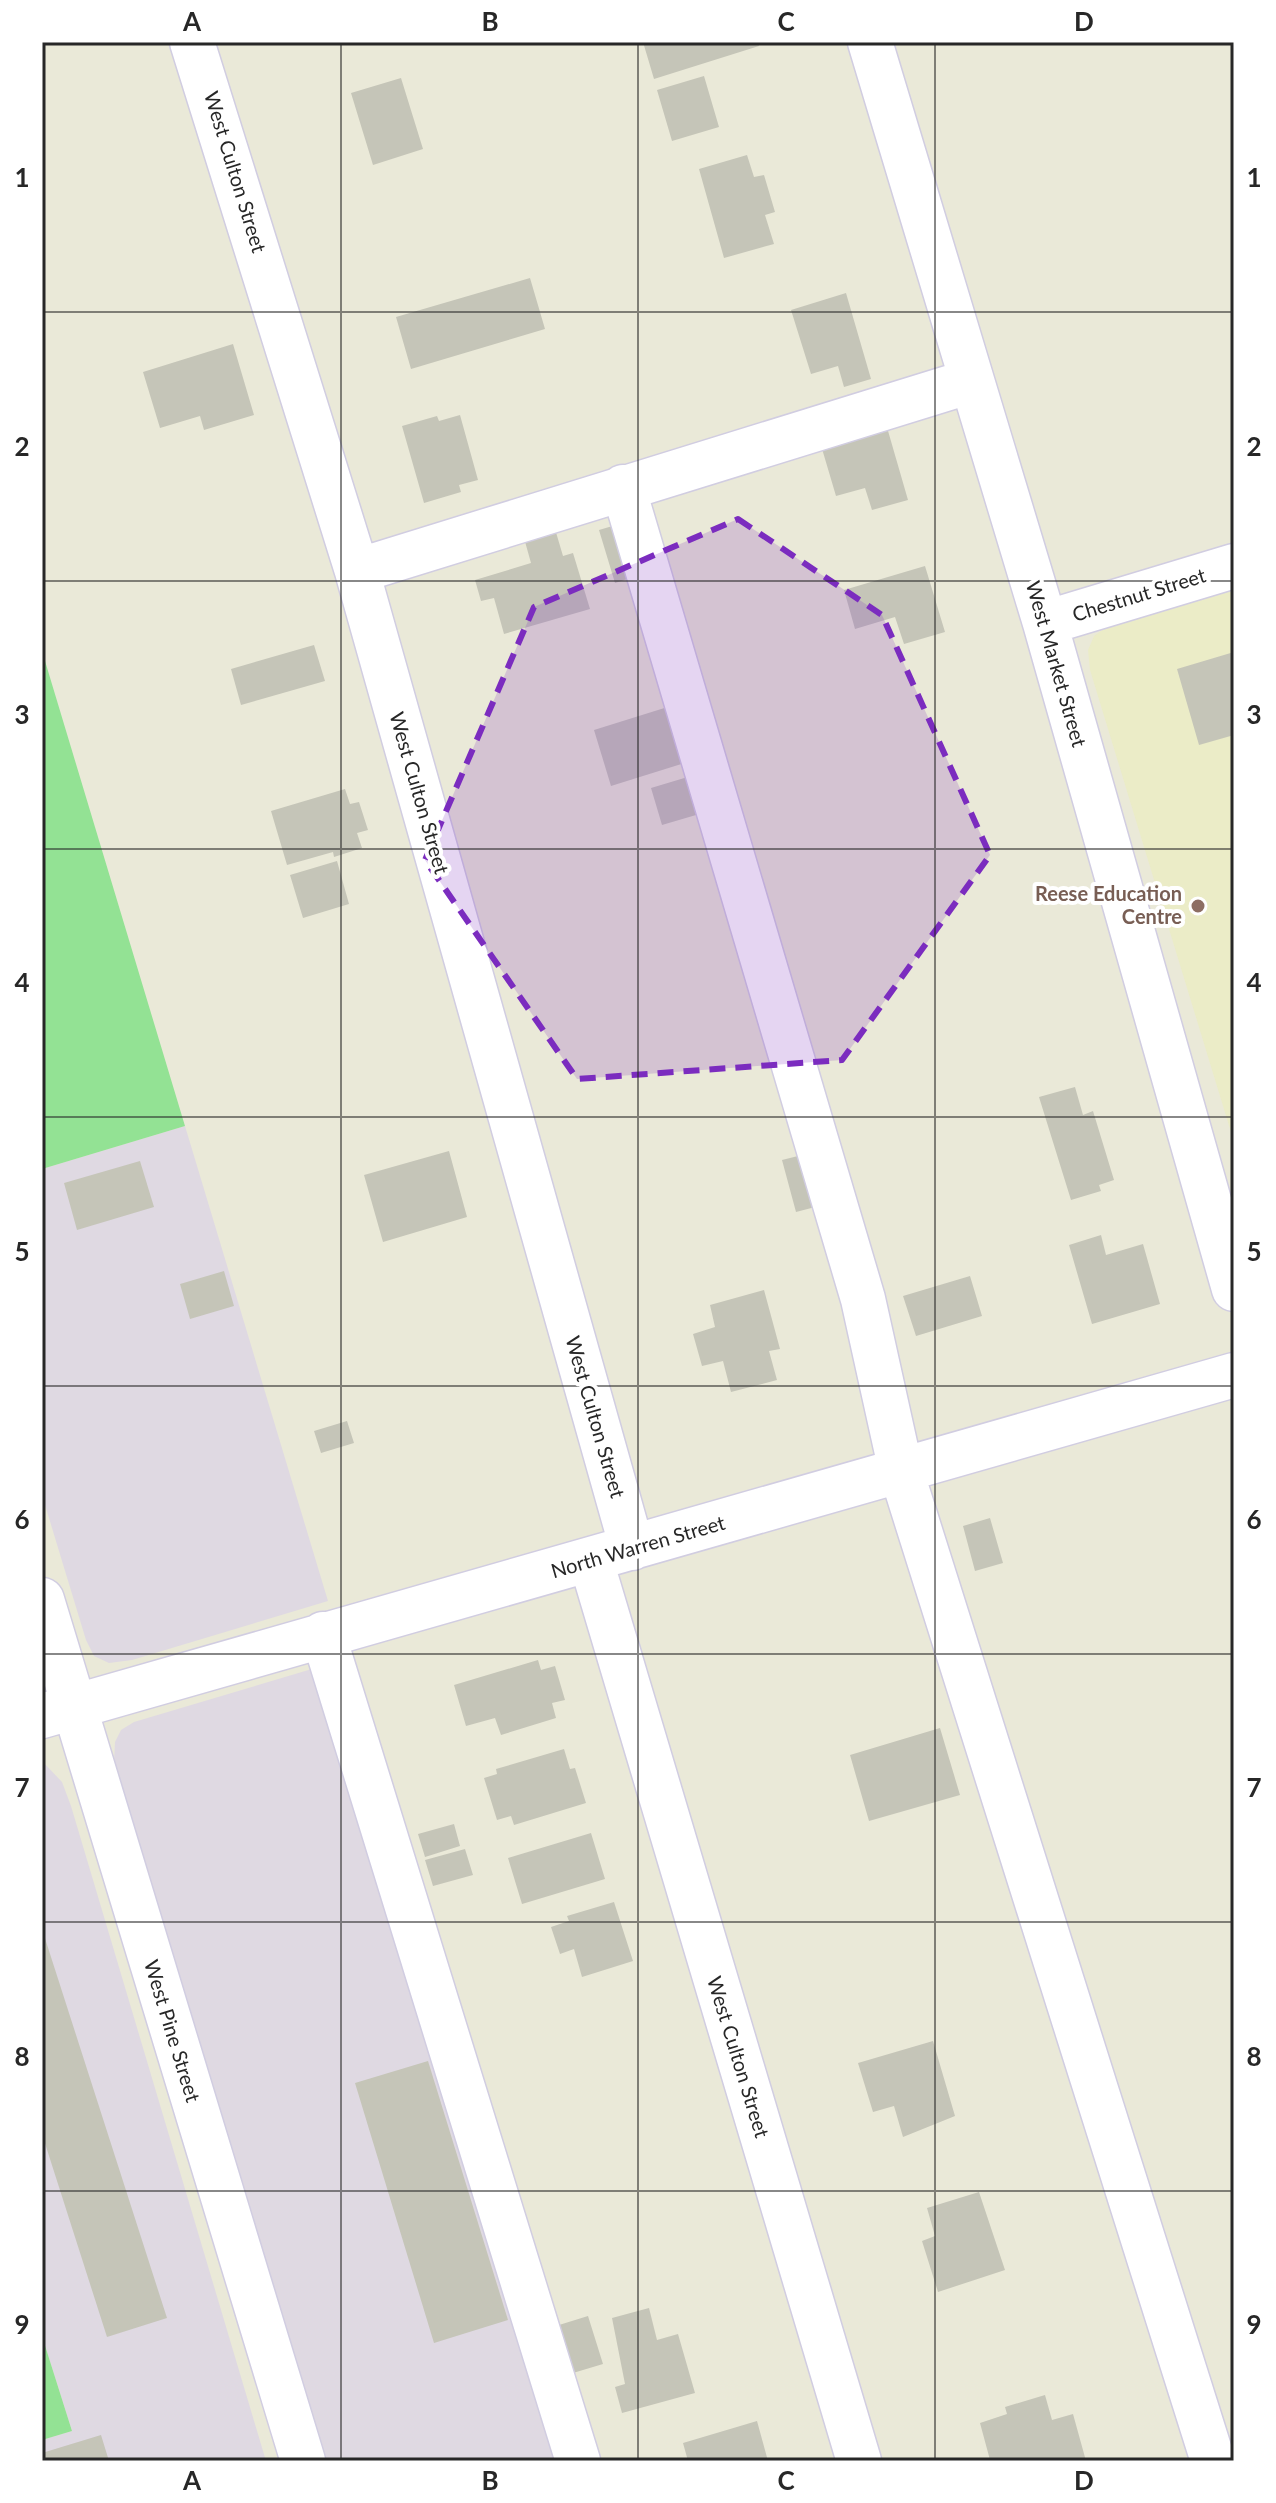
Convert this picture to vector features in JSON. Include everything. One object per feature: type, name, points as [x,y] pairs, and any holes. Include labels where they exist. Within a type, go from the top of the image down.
[{"type":"street","name":"West Culton Street","points":[[192,42],[357,571],[611,1554],[859,2461]]},
{"type":"street","name":"West Market Street","points":[[870,42],[1045,623],[1234,1289]]},
{"type":"street","points":[[357,571],[971,381]]},
{"type":"street","points":[[623,487],[863,1299],[901,1471],[1213,2461]]},
{"type":"street","name":"Chestnut Street","points":[[1045,623],[1234,566]]},
{"type":"street","name":"North Warren Street","points":[[58,1711],[1234,1375]]},
{"type":"street","name":"West Pine Street","points":[[42,1600],[58,1711],[303,2461]]},
{"type":"street","points":[[323,1634],[578,2461]]},
{"type":"highlighted area","points":[[738,519],[882,615],[990,855],[842,1060],[577,1079],[425,860],[534,607]]},
{"type":"shaded area","name":"Reese Education Centre","points":[[1234,589],[1234,1142],[1090,670],[1088,650],[1094,636],[1108,626]]},
{"type":"shaded area","points":[[185,1126],[328,1601],[132,1660],[109,1663],[94,1656],[86,1640],[42,1495],[42,1169]]},
{"type":"shaded area","points":[[342,1660],[589,2461],[327,2461],[114,1763],[115,1742],[121,1730],[134,1722]]},
{"type":"shaded area","points":[[42,1761],[62,1782],[71,1806],[266,2461],[42,2461],[42,2440],[72,2431],[42,2336]]},
{"type":"green space","points":[[42,651],[185,1126],[42,1169]]},
{"type":"green space","points":[[42,2336],[72,2431],[42,2440]]},
{"type":"building","points":[[643,42],[758,42],[759,46],[654,79]]},
{"type":"building","points":[[704,76],[719,127],[672,141],[657,90]]},
{"type":"building","points":[[401,78],[423,149],[373,165],[351,93]]},
{"type":"building","points":[[747,155],[754,177],[764,175],[775,212],[765,215],[774,244],[724,258],[699,169]]},
{"type":"building","points":[[530,278],[545,329],[411,369],[396,317]]},
{"type":"building","points":[[846,293],[871,379],[844,387],[838,366],[811,374],[791,310]]},
{"type":"building","points":[[233,344],[254,415],[204,430],[200,416],[160,428],[143,372]]},
{"type":"building","points":[[460,415],[478,480],[459,485],[461,492],[424,503],[402,426],[437,416],[439,421]]},
{"type":"building","points":[[884,417],[908,500],[872,510],[865,488],[836,496],[820,442]]},
{"type":"building","points":[[626,522],[643,574],[615,583],[599,530]]},
{"type":"building","points":[[555,529],[563,556],[573,553],[590,609],[504,634],[494,598],[481,601],[475,580],[531,563],[524,538]]},
{"type":"building","points":[[925,566],[945,632],[904,644],[895,617],[855,629],[844,590]]},
{"type":"building","points":[[314,645],[325,681],[241,705],[231,669]]},
{"type":"building","points":[[1234,652],[1234,735],[1199,745],[1177,669]]},
{"type":"building","points":[[674,705],[691,761],[611,786],[594,730]]},
{"type":"building","points":[[701,773],[713,810],[662,825],[651,788]]},
{"type":"building","points":[[345,789],[350,804],[359,802],[368,830],[357,833],[362,848],[334,857],[333,852],[287,865],[271,811]]},
{"type":"building","points":[[337,861],[349,904],[303,918],[290,875]]},
{"type":"building","points":[[1075,1087],[1083,1115],[1093,1111],[1114,1180],[1099,1185],[1101,1191],[1071,1200],[1039,1097]]},
{"type":"building","points":[[449,1151],[467,1217],[383,1242],[364,1175]]},
{"type":"building","points":[[806,1154],[819,1206],[796,1212],[782,1160]]},
{"type":"building","points":[[140,1161],[154,1207],[77,1230],[64,1183]]},
{"type":"building","points":[[1101,1235],[1106,1255],[1143,1244],[1160,1304],[1092,1324],[1069,1245]]},
{"type":"building","points":[[224,1271],[234,1306],[190,1319],[180,1284]]},
{"type":"building","points":[[970,1276],[982,1316],[916,1336],[903,1296]]},
{"type":"building","points":[[764,1290],[780,1349],[769,1351],[777,1380],[731,1392],[723,1361],[702,1366],[693,1334],[715,1327],[710,1305]]},
{"type":"building","points":[[347,1421],[354,1443],[321,1453],[314,1431]]},
{"type":"building","points":[[990,1518],[1003,1563],[975,1571],[963,1526]]},
{"type":"building","points":[[538,1660],[541,1670],[555,1666],[565,1700],[552,1703],[556,1718],[501,1735],[495,1718],[466,1726],[454,1685]]},
{"type":"building","points":[[940,1728],[960,1795],[869,1821],[850,1755]]},
{"type":"building","points":[[564,1749],[570,1769],[575,1768],[586,1803],[514,1825],[511,1816],[497,1820],[484,1778],[497,1774],[496,1769]]},
{"type":"building","points":[[454,1824],[460,1846],[425,1857],[418,1834]]},
{"type":"building","points":[[591,1833],[605,1879],[522,1904],[508,1858]]},
{"type":"building","points":[[465,1849],[473,1875],[433,1886],[425,1860]]},
{"type":"building","points":[[614,1902],[633,1961],[582,1977],[574,1949],[560,1954],[551,1927],[569,1921],[567,1916]]},
{"type":"building","points":[[42,1929],[167,2318],[107,2337],[42,2134]]},
{"type":"building","points":[[933,2041],[955,2116],[903,2137],[894,2106],[873,2112],[858,2063]]},
{"type":"building","points":[[428,2061],[508,2320],[434,2343],[355,2083]]},
{"type":"building","points":[[979,2192],[1005,2270],[938,2292],[922,2241],[935,2236],[927,2208]]},
{"type":"building","points":[[649,2308],[657,2340],[678,2334],[695,2393],[622,2413],[615,2387],[625,2384],[612,2318]]},
{"type":"building","points":[[588,2316],[603,2364],[573,2373],[559,2325]]},
{"type":"building","points":[[1045,2395],[1052,2420],[1073,2414],[1086,2461],[990,2460],[980,2423],[1007,2414],[1005,2407]]},
{"type":"building","points":[[757,2421],[768,2461],[688,2461],[683,2443]]},
{"type":"building","points":[[101,2435],[109,2461],[42,2461],[42,2453]]},
{"type":"place","name":"Reese Education Centre","points":[[1198,906]]}]
